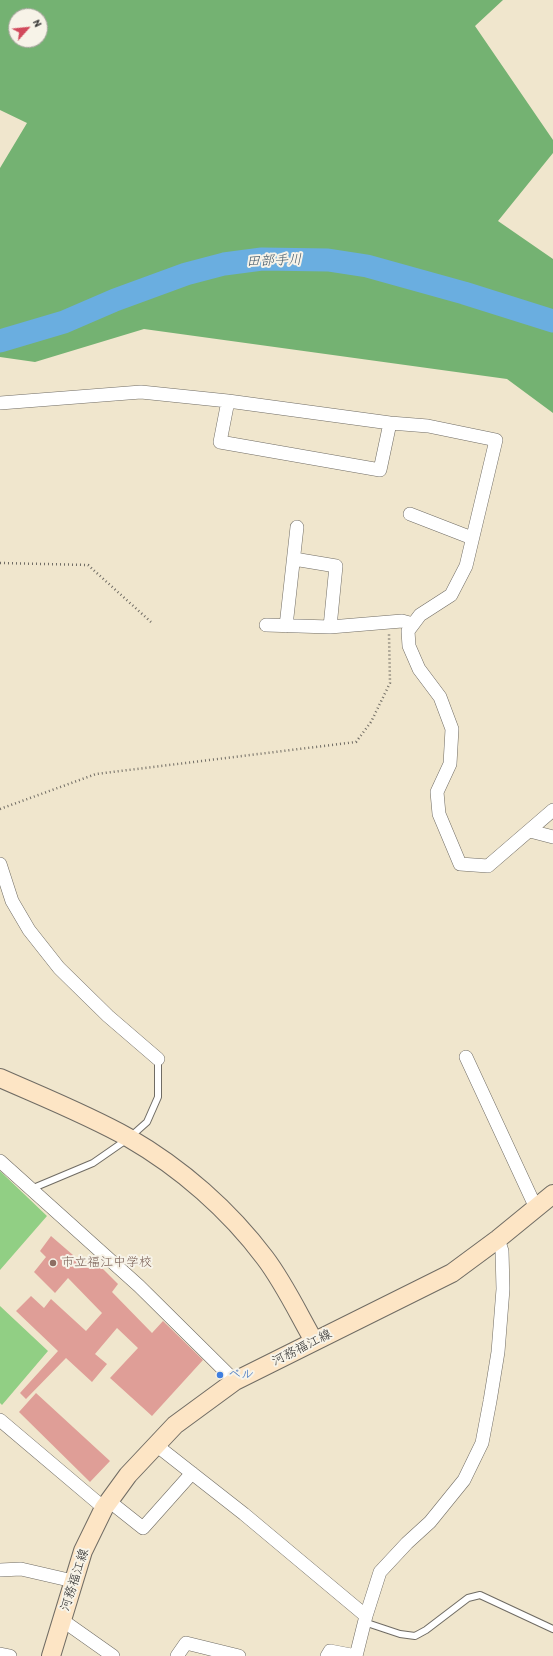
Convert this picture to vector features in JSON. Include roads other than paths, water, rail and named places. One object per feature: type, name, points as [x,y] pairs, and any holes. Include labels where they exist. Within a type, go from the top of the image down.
[{"type":"main road","points":[[0,1078],[85,1116],[129,1138],[173,1166],[211,1199],[246,1234],[279,1279],[314,1341]]},
{"type":"main road","name":"河務福江線","points":[[51,1656],[83,1551],[106,1505],[128,1475],[175,1425],[234,1381],[452,1273],[498,1239],[553,1194]]},
{"type":"street","points":[[0,403],[141,392],[228,401],[390,423],[428,426],[496,440],[466,566],[451,595],[420,615],[408,631],[409,646],[419,669],[440,697],[452,729],[450,764],[437,792],[439,814],[460,864],[488,866],[553,810]]},
{"type":"street","points":[[228,401],[220,442],[380,470],[390,423]]},
{"type":"street","points":[[410,514],[472,538]]},
{"type":"street","points":[[286,626],[298,527]]},
{"type":"street","points":[[294,559],[336,566],[330,627]]},
{"type":"street","points":[[266,625],[330,627],[402,621],[413,624]]},
{"type":"street","points":[[530,831],[553,837]]},
{"type":"street","points":[[0,864],[12,901],[29,930],[59,968],[108,1016],[158,1059]]},
{"type":"street","points":[[466,1057],[536,1208]]},
{"type":"street","points":[[0,1161],[139,1286],[234,1381]]},
{"type":"street","points":[[327,1656],[330,1651],[356,1656],[365,1619],[380,1572],[407,1543],[430,1522],[464,1480],[482,1443],[498,1352],[503,1289],[502,1251],[498,1239]]},
{"type":"street","points":[[0,1420],[106,1505],[143,1528],[192,1473]]},
{"type":"street","points":[[156,1445],[250,1519],[365,1619]]},
{"type":"street","points":[[0,1570],[21,1569],[74,1581]]},
{"type":"street","points":[[62,1620],[113,1656]]},
{"type":"street","points":[[176,1656],[186,1643],[238,1656]]},
{"type":"street","points":[[0,1654],[10,1656]]},
{"type":"lane","points":[[30,1189],[93,1163],[129,1138],[147,1122],[158,1097],[158,1059]]},
{"type":"lane","points":[[365,1619],[400,1634],[415,1636],[426,1630],[468,1598],[480,1595],[553,1629]]},
{"type":"waterway","name":"田部手川","points":[[0,341],[64,322],[115,300],[186,274],[224,264],[262,259],[328,260],[367,266],[464,293],[553,321]]},
{"type":"place","name":"市立福江中学校","points":[[53,1263]]},
{"type":"place","name":"ベル","points":[[220,1375]]}]
